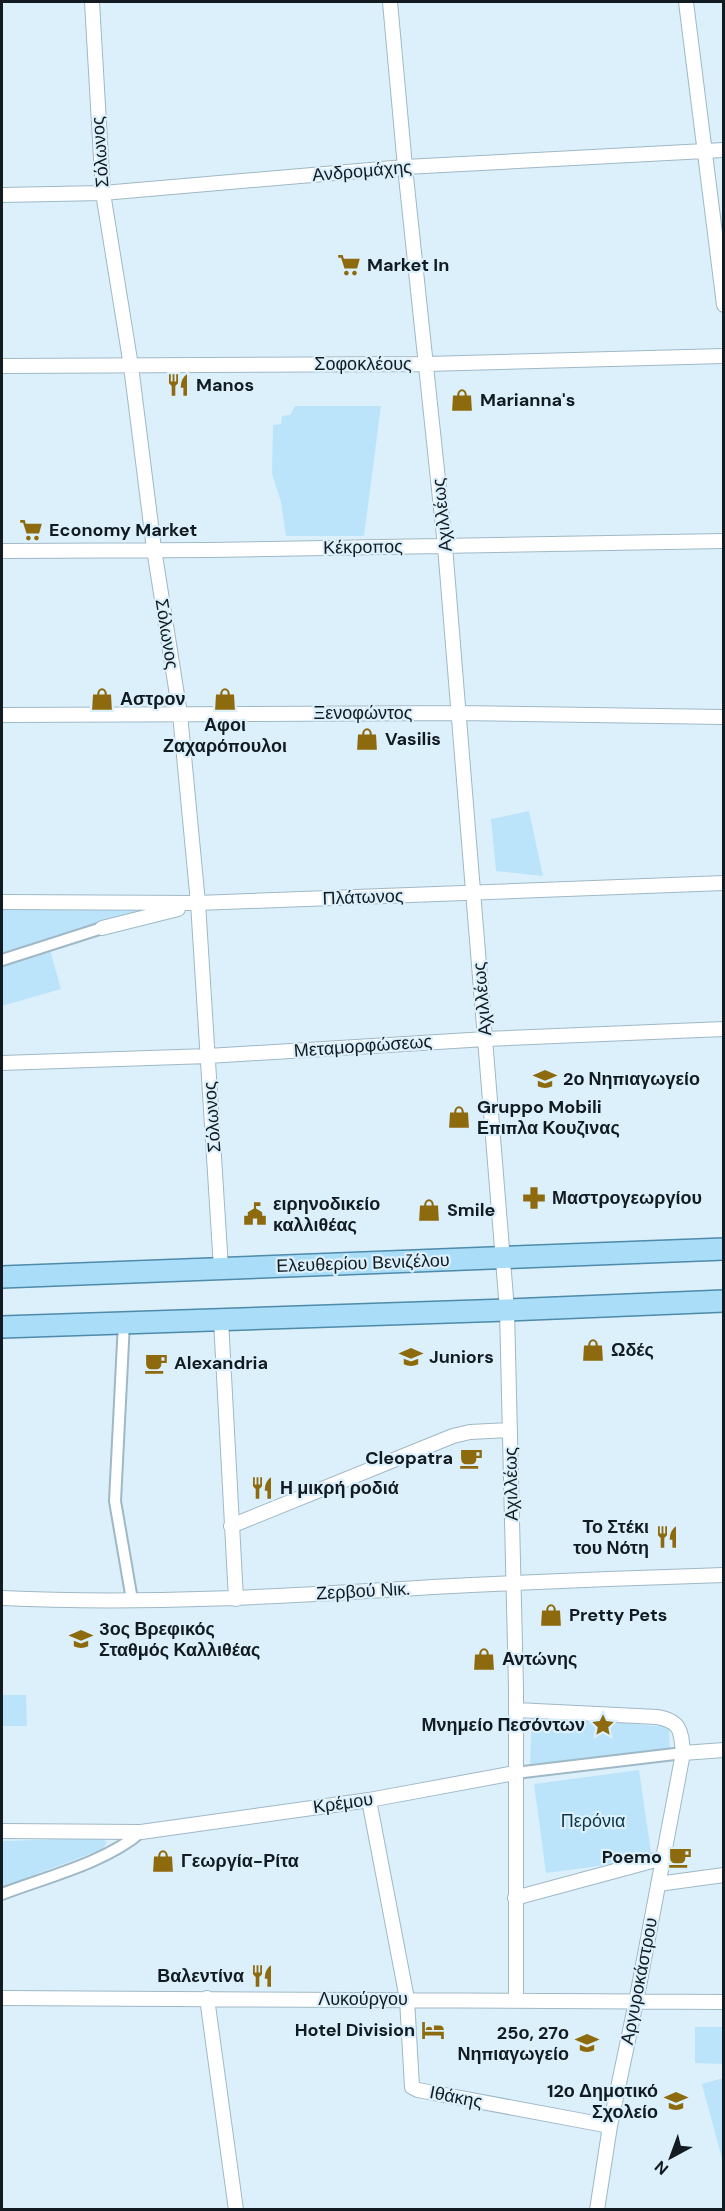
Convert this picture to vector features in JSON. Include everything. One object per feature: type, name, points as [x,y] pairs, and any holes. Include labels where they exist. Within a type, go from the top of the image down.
[{"type":"main road","name":"Ελευθερίου Βενιζέλου","points":[[2,1277],[723,1250]]},
{"type":"main road","points":[[2,1327],[723,1301]]},
{"type":"street","name":"Σόλωνος","points":[[92,2],[103,194],[131,366],[153,549],[180,714],[198,903],[221,1268]]},
{"type":"street","name":"Αχιλλέως","points":[[390,2],[445,546],[507,1310],[516,1710],[516,2000]]},
{"type":"street","points":[[686,2],[723,305]]},
{"type":"street","name":"Ανδρομάχης","points":[[2,195],[103,194],[405,167],[723,150]]},
{"type":"street","name":"Σοφοκλέους","points":[[2,366],[426,364],[723,356]]},
{"type":"street","name":"Κέκροπος","points":[[2,551],[210,550],[723,541]]},
{"type":"street","name":"Ξενοφώντος","points":[[2,716],[459,713],[723,717]]},
{"type":"street","name":"Πλάτωνος","points":[[2,902],[198,903],[723,883]]},
{"type":"street","points":[[2,960],[102,928],[198,903]]},
{"type":"street","name":"Μεταμορφώσεως","points":[[2,1063],[208,1056],[486,1039],[723,1029]]},
{"type":"street","points":[[221,1320],[236,1599]]},
{"type":"street","points":[[124,1322],[115,1501],[132,1600]]},
{"type":"street","points":[[231,1526],[453,1436],[470,1432],[510,1430]]},
{"type":"street","name":"Ζερβού Νικ.","points":[[2,1598],[48,1600],[236,1599],[513,1583],[723,1575]]},
{"type":"street","points":[[516,1710],[667,1719],[675,1723],[680,1730],[683,1753],[723,1750]]},
{"type":"street","name":"Κρέμου","points":[[2,1831],[141,1832],[369,1800],[515,1773],[683,1753]]},
{"type":"street","name":"Αργυροκάστρου","points":[[597,2210],[610,2126],[683,1753]]},
{"type":"street","name":"Ιθάκης","points":[[369,1800],[407,1999],[412,2087],[610,2126]]},
{"type":"street","points":[[2,1894],[126,1845],[141,1832]]},
{"type":"street","points":[[516,1899],[663,1858]]},
{"type":"street","points":[[658,1884],[723,1875]]},
{"type":"street","name":"Λυκούργου","points":[[2,1998],[723,2002]]},
{"type":"street","points":[[207,1998],[236,2210]]},
{"type":"green space","points":[[295,406],[381,406],[364,536],[286,536],[281,502],[272,474],[273,425],[281,424],[282,416],[290,415]]},
{"type":"green space","points":[[529,811],[543,876],[496,871],[491,819]]},
{"type":"green space","points":[[162,907],[2,953],[2,910]]},
{"type":"green space","points":[[50,950],[61,989],[2,1006],[2,964]]},
{"type":"green space","points":[[2,1695],[26,1695],[27,1726],[2,1726]]},
{"type":"green space","points":[[532,1715],[669,1727],[670,1752],[530,1764]]},
{"type":"green space","name":"Περόνια","points":[[639,1770],[652,1859],[546,1873],[534,1784]]},
{"type":"green space","points":[[100,1838],[107,1842],[103,1849],[2,1887],[2,1841]]},
{"type":"green space","points":[[695,2027],[723,2027],[723,2064],[695,2063]]},
{"type":"green space","points":[[724,2078],[723,2163],[702,2084]]},
{"type":"place","name":"Market In","points":[[349,265]]},
{"type":"place","name":"Manos","points":[[178,385]]},
{"type":"place","name":"Marianna's","points":[[462,400]]},
{"type":"place","name":"Economy Market","points":[[31,530]]},
{"type":"place","name":"Αστρον","points":[[102,699]]},
{"type":"place","name":"Αφοι Ζαχαρόπουλοι","points":[[225,699]]},
{"type":"place","name":"Vasilis","points":[[367,739]]},
{"type":"place","name":"2ο Νηπιαγωγείο","points":[[545,1079]]},
{"type":"place","name":"Gruppo Mobili Επιπλα Κουζινας","points":[[459,1117]]},
{"type":"place","name":"Μαστρογεωργίου","points":[[534,1198]]},
{"type":"place","name":"Smile","points":[[429,1210]]},
{"type":"place","name":"ειρηνοδικείο καλλιθέας","points":[[255,1214]]},
{"type":"place","name":"Ωδές","points":[[593,1350]]},
{"type":"place","name":"Juniors","points":[[411,1357]]},
{"type":"place","name":"Alexandria","points":[[156,1363]]},
{"type":"place","name":"Cleopatra","points":[[471,1458]]},
{"type":"place","name":"Η μικρή ροδιά","points":[[262,1488]]},
{"type":"place","name":"Το Στέκι του Νότη","points":[[667,1537]]},
{"type":"place","name":"Pretty Pets","points":[[551,1615]]},
{"type":"place","name":"3ος Βρεφικός Σταθμός Καλλιθέας","points":[[81,1639]]},
{"type":"place","name":"Αντώνης","points":[[484,1659]]},
{"type":"place","name":"Μνημείο Πεσόντων","points":[[603,1725]]},
{"type":"place","name":"Poemo","points":[[680,1857]]},
{"type":"place","name":"Γεωργία-Ρίτα","points":[[163,1861]]},
{"type":"place","name":"Βαλεντίνα","points":[[262,1976]]},
{"type":"place","name":"Hotel Division","points":[[433,2030]]},
{"type":"place","name":"25ο, 27ο Νηπιαγωγείο","points":[[587,2043]]},
{"type":"place","name":"12ο Δημοτικό Σχολείο","points":[[676,2101]]}]
